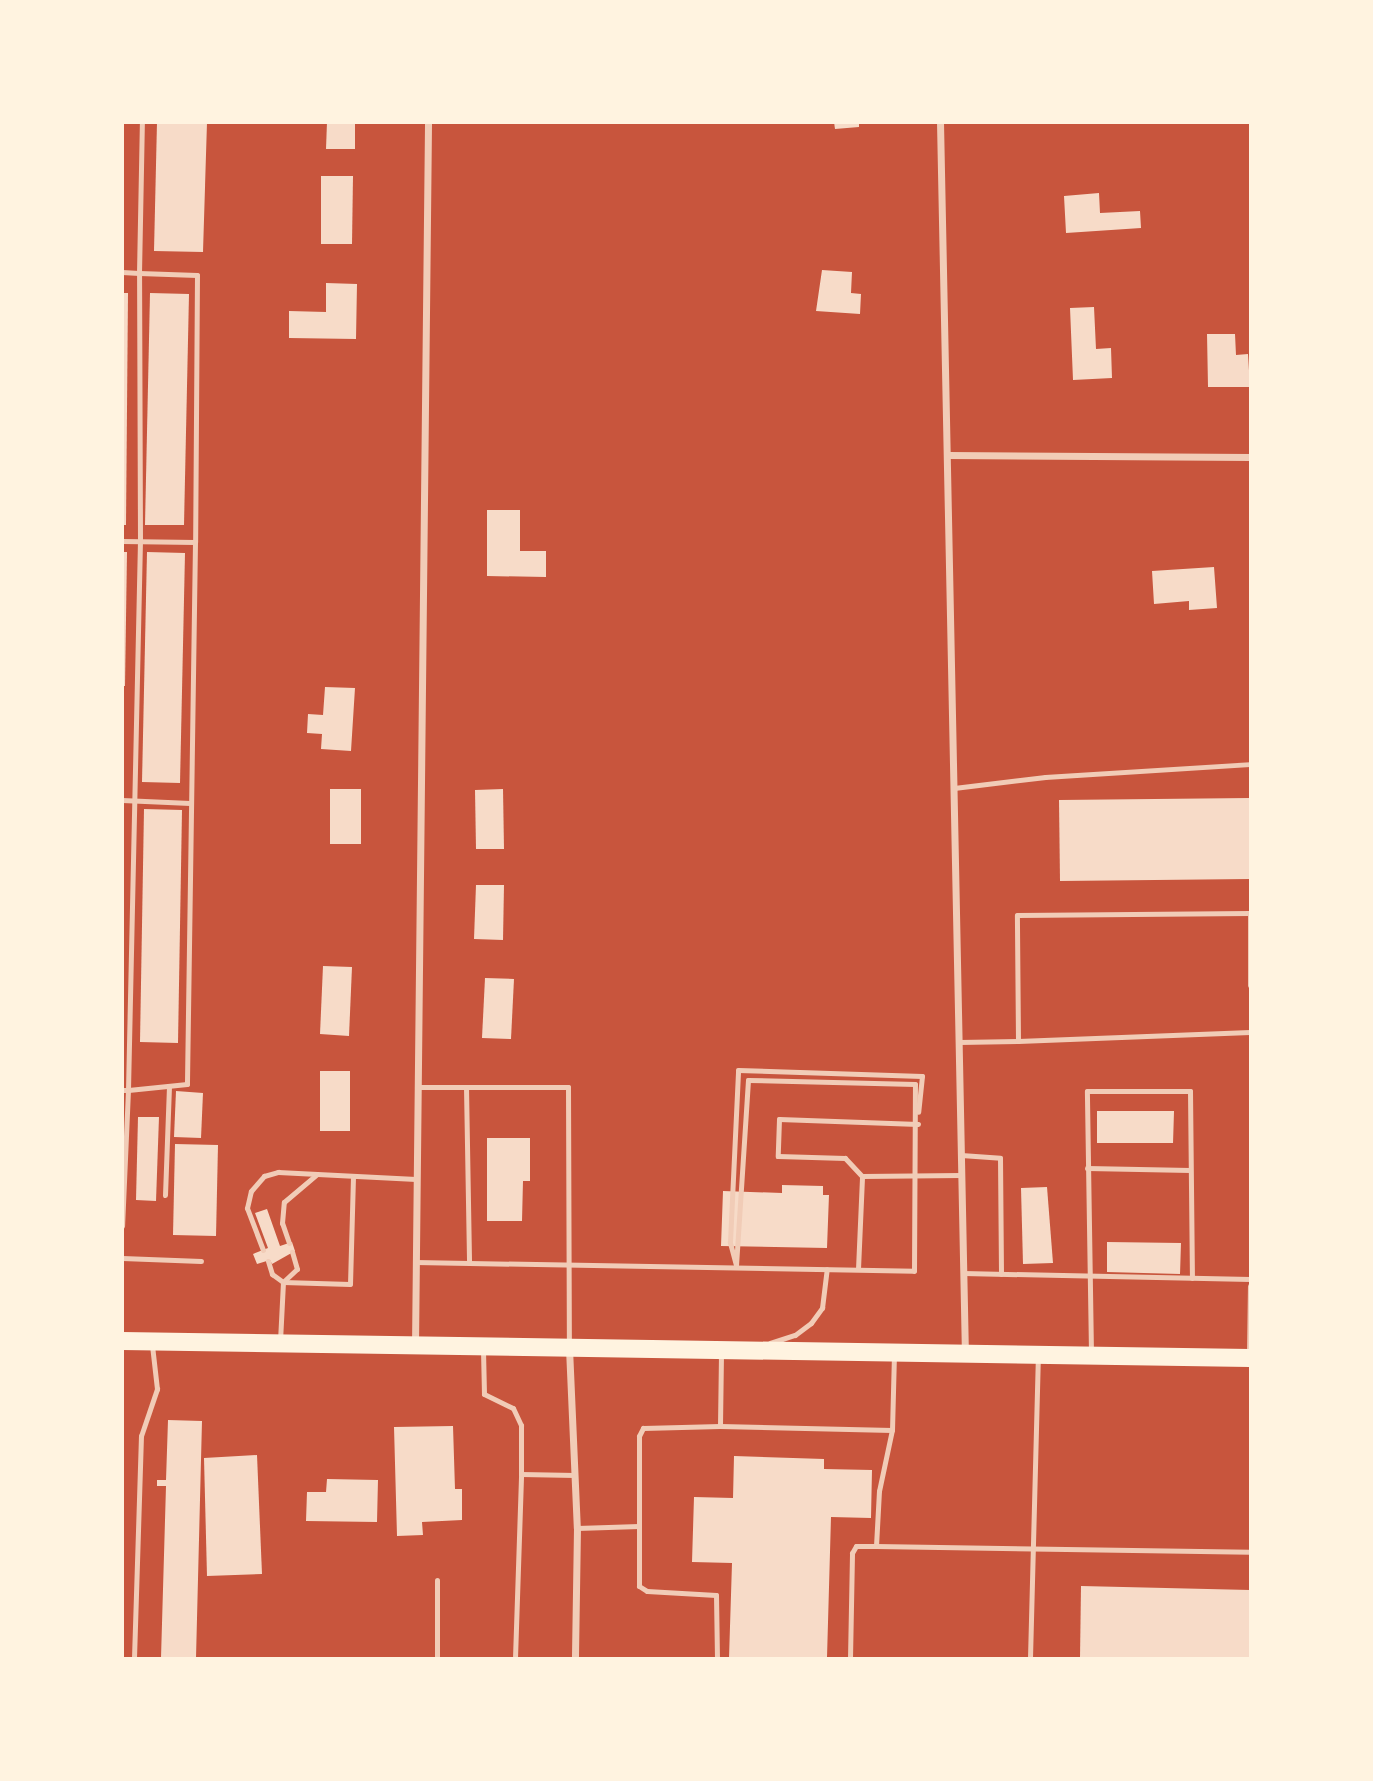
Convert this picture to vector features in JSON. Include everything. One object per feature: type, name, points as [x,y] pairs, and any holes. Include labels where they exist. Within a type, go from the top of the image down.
[{"type":"main road","points":[[122,1341],[415,1346],[569,1345],[1250,1359]]},
{"type":"street","points":[[415,1346],[428,122]]},
{"type":"street","points":[[940,122],[965,1354]]},
{"type":"street","points":[[948,456],[1251,457]]},
{"type":"street","points":[[569,1345],[577,1528],[575,1658]]},
{"type":"lane","points":[[122,1226],[140,541],[139,273],[142,122]]},
{"type":"lane","points":[[122,272],[197,275],[187,1084],[125,1090]]},
{"type":"lane","points":[[122,541],[195,542]]},
{"type":"lane","points":[[954,788],[1057,776],[1251,764]]},
{"type":"lane","points":[[122,800],[190,803]]},
{"type":"lane","points":[[1018,1041],[1017,915],[1251,913],[1251,985]]},
{"type":"lane","points":[[959,1042],[1251,1032]]},
{"type":"lane","points":[[736,1267],[730,1242],[738,1070],[922,1076],[918,1112]]},
{"type":"lane","points":[[415,1262],[914,1271],[918,1124],[915,1084],[748,1080],[736,1267]]},
{"type":"lane","points":[[165,1195],[169,1086]]},
{"type":"lane","points":[[417,1087],[568,1087],[569,1345]]},
{"type":"lane","points":[[466,1087],[469,1263]]},
{"type":"lane","points":[[1091,1356],[1087,1091],[1190,1091],[1192,1278]]},
{"type":"lane","points":[[918,1124],[779,1119],[778,1156],[845,1158],[862,1175],[961,1175]]},
{"type":"lane","points":[[961,1155],[1000,1158],[1001,1274]]},
{"type":"lane","points":[[1087,1168],[1190,1170]]},
{"type":"lane","points":[[263,1250],[247,1208],[251,1191],[264,1176],[278,1172],[416,1179]]},
{"type":"lane","points":[[289,1243],[282,1223],[284,1202],[316,1175]]},
{"type":"lane","points":[[858,1269],[862,1175]]},
{"type":"lane","points":[[268,1261],[272,1274],[283,1282],[350,1284],[353,1177]]},
{"type":"lane","points":[[280,1344],[283,1282],[297,1269],[292,1252]]},
{"type":"lane","points":[[122,1258],[201,1261]]},
{"type":"lane","points":[[720,1426],[725,1349],[775,1342],[811,1323],[822,1308],[827,1269]]},
{"type":"lane","points":[[963,1273],[1251,1279]]},
{"type":"lane","points":[[1250,1359],[1251,1286]]},
{"type":"lane","points":[[134,1658],[141,1436],[157,1389],[152,1342]]},
{"type":"lane","points":[[483,1346],[484,1394],[513,1409],[521,1425],[515,1658]]},
{"type":"lane","points":[[876,1546],[879,1491],[892,1430],[894,1353]]},
{"type":"lane","points":[[1030,1658],[1038,1355]]},
{"type":"lane","points":[[716,1658],[716,1595],[647,1591],[639,1586],[639,1436],[643,1429],[720,1426],[892,1430]]},
{"type":"lane","points":[[521,1474],[575,1475]]},
{"type":"lane","points":[[577,1528],[639,1526]]},
{"type":"lane","points":[[850,1658],[852,1553],[856,1546],[1033,1551],[1251,1552]]},
{"type":"lane","points":[[437,1580],[437,1658]]},
{"type":"building","points":[[157,122],[207,122],[203,252],[154,251]]},
{"type":"building","points":[[327,122],[355,122],[355,149],[326,149]]},
{"type":"building","points":[[834,122],[859,122],[859,127],[835,129]]},
{"type":"building","points":[[321,176],[353,176],[352,244],[321,244]]},
{"type":"building","points":[[1099,193],[1100,213],[1140,211],[1141,228],[1066,233],[1064,196]]},
{"type":"building","points":[[822,270],[852,272],[851,293],[861,294],[860,314],[816,311]]},
{"type":"building","points":[[326,283],[357,284],[356,339],[289,338],[289,311],[326,312]]},
{"type":"building","points":[[122,293],[128,293],[126,525],[122,525]]},
{"type":"building","points":[[150,293],[189,294],[184,525],[145,525]]},
{"type":"building","points":[[1094,307],[1096,349],[1111,348],[1112,378],[1073,380],[1070,308]]},
{"type":"building","points":[[1207,334],[1235,334],[1236,355],[1248,354],[1250,387],[1208,387]]},
{"type":"building","points":[[487,510],[520,510],[520,551],[546,551],[546,577],[487,576]]},
{"type":"building","points":[[122,552],[127,552],[125,686],[122,686]]},
{"type":"building","points":[[147,552],[185,553],[180,783],[142,782]]},
{"type":"building","points":[[1214,567],[1217,608],[1189,610],[1189,601],[1154,604],[1152,571]]},
{"type":"building","points":[[325,687],[355,688],[351,751],[321,749],[322,734],[307,733],[308,714],[323,715]]},
{"type":"building","points":[[330,789],[361,789],[361,844],[330,844]]},
{"type":"building","points":[[503,789],[504,849],[476,849],[475,790]]},
{"type":"building","points":[[1250,798],[1250,879],[1060,881],[1059,800]]},
{"type":"building","points":[[144,809],[182,810],[178,1043],[140,1042]]},
{"type":"building","points":[[476,885],[504,885],[503,940],[474,939]]},
{"type":"building","points":[[323,966],[352,967],[349,1036],[320,1034]]},
{"type":"building","points":[[485,978],[514,979],[511,1039],[482,1038]]},
{"type":"building","points":[[320,1071],[350,1071],[350,1131],[320,1131]]},
{"type":"building","points":[[176,1091],[203,1093],[201,1138],[174,1137]]},
{"type":"building","points":[[1097,1111],[1174,1111],[1173,1143],[1097,1143]]},
{"type":"building","points":[[138,1117],[159,1117],[156,1201],[136,1200]]},
{"type":"building","points":[[487,1138],[530,1138],[530,1181],[523,1181],[522,1221],[487,1221]]},
{"type":"building","points":[[175,1144],[218,1145],[216,1236],[173,1235]]},
{"type":"building","points":[[782,1185],[823,1186],[823,1195],[829,1195],[827,1248],[721,1246],[723,1191],[782,1193]]},
{"type":"building","points":[[1047,1187],[1053,1263],[1023,1264],[1021,1188]]},
{"type":"building","points":[[267,1209],[280,1246],[292,1242],[295,1251],[272,1264],[270,1260],[257,1264],[253,1254],[268,1248],[255,1213]]},
{"type":"building","points":[[1107,1242],[1181,1243],[1180,1274],[1107,1272]]},
{"type":"building","points":[[168,1420],[202,1421],[196,1658],[161,1658],[166,1486],[157,1486],[157,1480],[166,1480]]},
{"type":"building","points":[[453,1426],[455,1489],[462,1489],[462,1520],[422,1522],[423,1535],[397,1536],[394,1427]]},
{"type":"building","points":[[257,1455],[262,1574],[207,1576],[204,1458]]},
{"type":"building","points":[[734,1456],[824,1459],[824,1469],[872,1470],[871,1518],[831,1517],[827,1658],[729,1658],[732,1563],[692,1562],[694,1497],[733,1498]]},
{"type":"building","points":[[327,1479],[378,1480],[377,1522],[306,1521],[307,1492],[326,1492]]},
{"type":"building","points":[[1081,1586],[1250,1590],[1250,1658],[1080,1658]]}]
